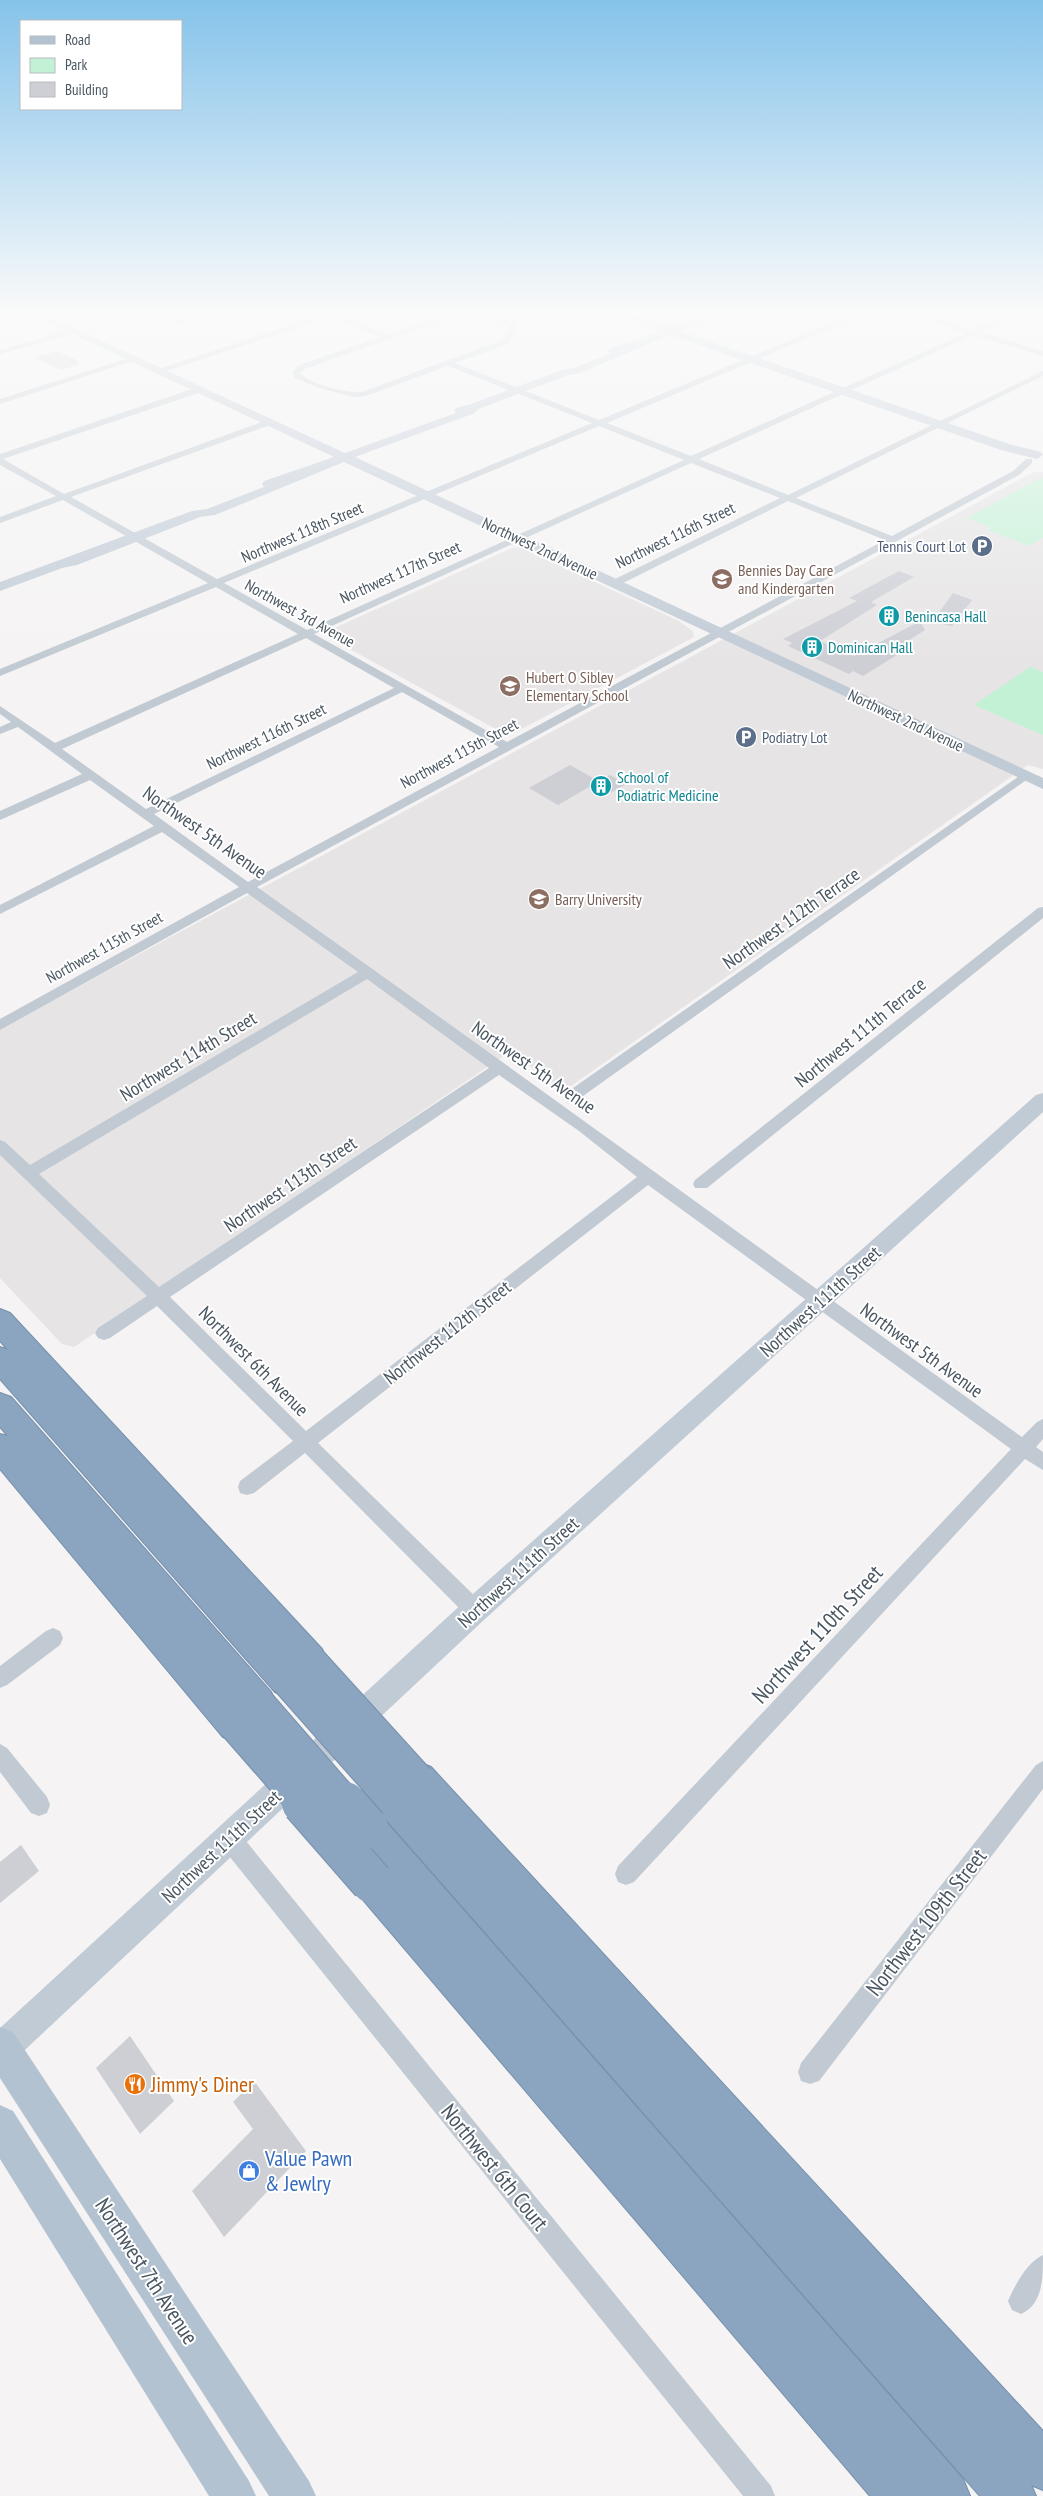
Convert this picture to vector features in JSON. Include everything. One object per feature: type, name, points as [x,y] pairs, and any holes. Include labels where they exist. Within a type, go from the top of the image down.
[{"type":"highway","points":[[0,1321],[298,1671],[393,1804],[946,2496]]},
{"type":"highway","points":[[0,1359],[298,1671]]},
{"type":"highway","points":[[0,1406],[247,1714],[287,1785],[901,2496]]},
{"type":"highway","points":[[0,1447],[247,1714],[393,1804],[1043,2466]]},
{"type":"highway","points":[[393,1804],[1012,2496]]},
{"type":"main road","name":"Northwest 7th Avenue","points":[[1,2048],[294,2496]]},
{"type":"main road","points":[[0,2124],[233,2492]]},
{"type":"street","points":[[0,457],[78,430]]},
{"type":"street","points":[[0,520],[246,430]]},
{"type":"street","name":"Northwest 2nd Avenue","points":[[283,430],[517,537],[1043,784]]},
{"type":"street","points":[[0,587],[59,564],[72,562],[137,538],[197,514],[210,512],[278,486],[282,481],[398,437],[423,430]]},
{"type":"street","name":"Northwest 118th Street","points":[[0,673],[585,430]]},
{"type":"street","points":[[621,430],[891,539]]},
{"type":"street","name":"Northwest 117th Street","points":[[54,748],[517,537],[757,430]]},
{"type":"street","name":"Northwest 116th Street","points":[[615,583],[925,430]]},
{"type":"street","points":[[957,430],[1038,459]]},
{"type":"street","name":"Northwest 115th Street","points":[[0,1025],[248,887],[1038,459]]},
{"type":"street","name":"Northwest 3rd Avenue","points":[[0,461],[507,747]]},
{"type":"street","points":[[0,594],[65,568],[72,562]]},
{"type":"street","name":"Northwest 116th Street","points":[[145,814],[402,688]]},
{"type":"street","name":"Northwest 5th Avenue","points":[[0,709],[499,1068],[616,1149],[648,1177],[1043,1462]]},
{"type":"street","points":[[0,731],[19,723]]},
{"type":"street","points":[[0,816],[90,775]]},
{"type":"street","name":"Northwest 112th Terrace","points":[[578,1092],[1025,776]]},
{"type":"street","points":[[0,910],[162,827]]},
{"type":"street","name":"Northwest 111th Terrace","points":[[701,1184],[1043,911]]},
{"type":"street","name":"Northwest 114th Street","points":[[28,1174],[368,972]]},
{"type":"street","name":"Northwest 113th Street","points":[[104,1333],[499,1068]]},
{"type":"street","name":"Northwest 111th Street","points":[[1,2048],[476,1610],[1043,1100]]},
{"type":"street","name":"Northwest 6th Avenue","points":[[0,1146],[158,1296],[476,1610]]},
{"type":"street","name":"Northwest 112th Street","points":[[247,1487],[648,1177]]},
{"type":"street","name":"Northwest 110th Street","points":[[626,1874],[1043,1427]]},
{"type":"street","points":[[0,1678],[53,1638]]},
{"type":"street","points":[[0,1755],[39,1805]]},
{"type":"street","name":"Northwest 109th Street","points":[[810,2072],[1043,1772]]},
{"type":"street","name":"Northwest 6th Court","points":[[229,1838],[761,2496]]},
{"type":"street","points":[[1021,2301],[1043,2268]]},
{"type":"shaded area","name":"Barry University","points":[[1034,472],[1043,472],[1043,769],[1028,765],[571,1086],[558,1087],[514,1054],[505,1055],[74,1347],[62,1344],[0,1278],[0,1029]]},
{"type":"shaded area","name":"Hubert O Sibley Elementary School","points":[[519,547],[677,620],[693,631],[694,637],[509,734],[503,733],[328,637],[327,633],[330,630],[512,548]]},
{"type":"green space","points":[[1040,478],[1043,479],[1043,538],[1029,546],[988,530],[992,528],[967,518]]},
{"type":"green space","points":[[1030,667],[1043,672],[1043,735],[974,705]]},
{"type":"building","name":"Dominican Hall","points":[[899,571],[914,577],[871,602],[877,605],[820,641],[854,656],[920,621],[925,630],[898,647],[902,649],[894,654],[897,655],[863,676],[853,671],[849,674],[788,646],[792,643],[783,639],[857,601],[849,598]]},
{"type":"building","points":[[953,593],[972,600],[952,626],[932,622]]},
{"type":"building","name":"School of Podiatric Medicine","points":[[570,765],[598,781],[610,775],[626,784],[605,796],[589,787],[558,805],[529,788]]},
{"type":"building","points":[[21,1845],[39,1871],[0,1903],[0,1862]]},
{"type":"building","name":"Jimmy's Diner","points":[[130,2036],[174,2101],[140,2134],[96,2068]]},
{"type":"building","name":"Value Pawn & Jewlry","points":[[254,2081],[306,2151],[224,2237],[192,2191],[253,2129],[233,2102]]},
{"type":"place","name":"Tennis Court Lot","points":[[982,546]]},
{"type":"place","name":"Bennies Day Care and Kindergarten","points":[[722,579]]},
{"type":"place","name":"Benincasa Hall","points":[[889,616]]},
{"type":"place","name":"Dominican Hall","points":[[812,647]]},
{"type":"place","name":"Hubert O Sibley Elementary School","points":[[510,686]]},
{"type":"place","name":"Podiatry Lot","points":[[746,737]]},
{"type":"place","name":"School of Podiatric Medicine","points":[[601,786]]},
{"type":"place","name":"Barry University","points":[[539,899]]},
{"type":"place","name":"Jimmy's Diner","points":[[135,2084]]},
{"type":"place","name":"Value Pawn & Jewlry","points":[[249,2171]]}]
